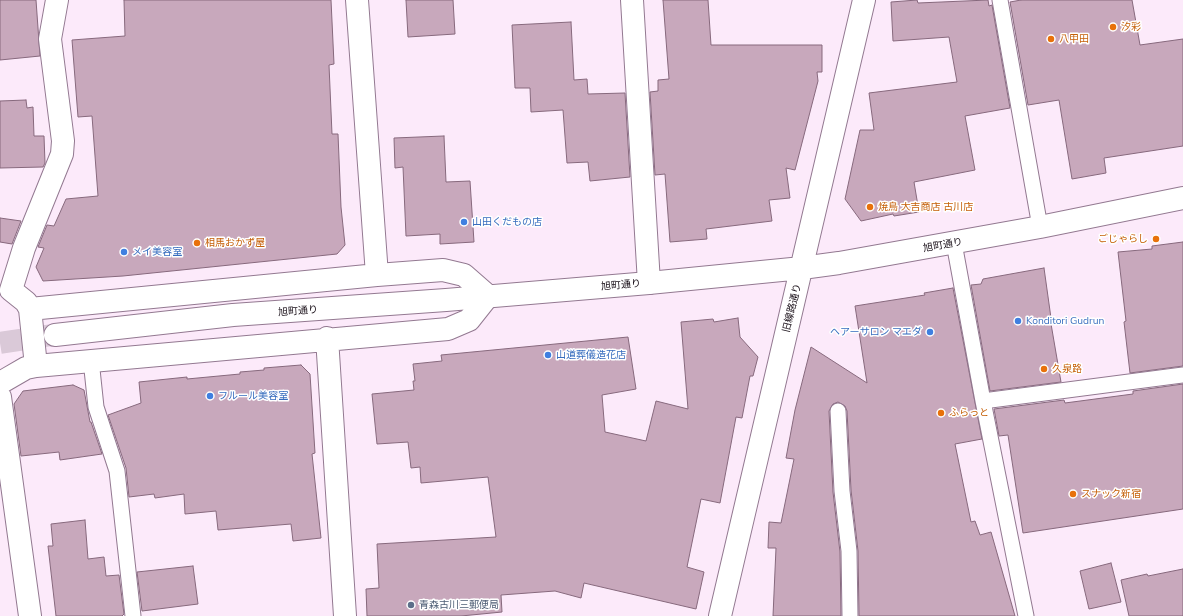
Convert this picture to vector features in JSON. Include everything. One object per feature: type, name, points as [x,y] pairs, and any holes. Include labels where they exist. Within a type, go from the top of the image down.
[{"type":"street","points":[[36,366],[30,309],[26,302],[5,292],[62,154],[63,141],[50,39],[56,0]]},
{"type":"street","points":[[357,0],[377,275]]},
{"type":"street","points":[[632,0],[649,283]]},
{"type":"street","name":"旧線路通り","points":[[720,616],[864,0]]},
{"type":"street","name":"旭町通り","points":[[55,334],[233,315],[649,283],[802,268],[954,243],[1183,198]]},
{"type":"street","points":[[0,383],[26,368],[36,366],[326,338],[448,329],[469,320],[488,296],[464,275],[443,270],[377,275],[30,309]]},
{"type":"street","points":[[326,338],[345,616]]},
{"type":"street","points":[[0,397],[30,616]]},
{"type":"lane","points":[[1000,0],[1040,227]]},
{"type":"lane","points":[[954,243],[983,401],[1026,616]]},
{"type":"lane","points":[[91,360],[96,407],[117,472],[133,616]]},
{"type":"lane","points":[[983,401],[1183,375]]},
{"type":"lane","points":[[838,411],[842,491],[849,551],[850,616]]},
{"type":"building","points":[[0,0],[36,0],[40,56],[0,60]]},
{"type":"building","points":[[124,0],[331,0],[334,64],[329,65],[332,134],[338,134],[341,207],[345,245],[337,254],[123,276],[43,281],[36,267],[44,248],[38,247],[47,225],[54,226],[66,199],[98,196],[92,116],[78,117],[72,40],[125,36]]},
{"type":"building","points":[[406,0],[453,0],[455,34],[408,37]]},
{"type":"building","points":[[663,0],[708,0],[711,45],[822,45],[822,72],[817,72],[818,81],[795,170],[786,168],[790,198],[769,200],[772,221],[706,229],[707,239],[670,242],[665,174],[655,175],[650,92],[658,91],[658,80],[669,79]]},
{"type":"building","points":[[917,0],[918,3],[988,0],[989,6],[992,5],[1010,108],[965,116],[975,170],[914,182],[919,212],[894,216],[893,214],[861,221],[845,199],[860,130],[874,130],[869,93],[957,82],[949,37],[893,41],[891,2]]},
{"type":"building","points":[[1021,0],[1132,0],[1140,45],[1183,39],[1183,146],[1104,158],[1106,173],[1072,179],[1059,100],[1028,105],[1010,2]]},
{"type":"building","points":[[571,22],[574,80],[587,79],[588,94],[625,93],[630,177],[590,181],[588,162],[567,163],[563,110],[531,112],[530,88],[515,88],[512,25]]},
{"type":"building","points":[[26,100],[27,108],[33,107],[34,136],[44,136],[45,163],[43,167],[0,168],[0,101]]},
{"type":"building","points":[[444,136],[446,182],[470,181],[474,242],[440,244],[440,234],[406,236],[403,167],[395,168],[394,138]]},
{"type":"building","points":[[0,218],[21,221],[12,244],[0,242]]},
{"type":"building","points":[[1183,242],[1183,366],[1130,373],[1118,252],[1152,249],[1152,246]]},
{"type":"building","points":[[1044,268],[1050,318],[1061,382],[990,391],[971,285],[981,284],[983,279]]},
{"type":"building","points":[[953,288],[982,439],[955,444],[971,522],[975,521],[980,535],[991,532],[1015,616],[859,616],[858,551],[851,490],[847,411],[845,406],[838,402],[833,404],[829,411],[833,492],[840,552],[841,616],[773,616],[776,548],[768,548],[769,522],[781,523],[794,459],[786,458],[795,410],[811,347],[867,383],[855,306],[925,295],[924,293]]},
{"type":"building","points":[[738,318],[740,337],[758,357],[753,376],[750,376],[742,418],[736,417],[720,503],[701,499],[687,567],[704,572],[696,609],[584,583],[581,598],[555,591],[501,595],[502,612],[461,616],[367,616],[366,589],[379,588],[377,544],[496,537],[488,477],[421,483],[420,467],[411,468],[408,442],[377,444],[372,394],[414,390],[413,381],[415,381],[413,364],[442,361],[441,355],[628,337],[636,389],[602,395],[605,432],[646,441],[656,401],[688,409],[681,322],[713,319],[714,322]]},
{"type":"building","points":[[301,365],[310,374],[315,453],[312,454],[321,538],[293,541],[291,524],[218,530],[216,511],[185,514],[184,494],[155,498],[154,494],[129,497],[126,468],[108,415],[141,403],[139,382],[240,374],[240,372],[264,370],[264,368]]},
{"type":"building","points":[[1183,384],[1183,509],[1023,533],[1008,435],[999,436],[994,409],[1064,400],[1065,403],[1133,394],[1133,391]]},
{"type":"building","points":[[73,385],[84,390],[90,422],[102,454],[60,460],[59,452],[21,456],[14,404],[23,391]]},
{"type":"building","points":[[85,520],[88,559],[104,557],[106,576],[119,575],[124,614],[122,616],[56,616],[48,546],[53,546],[51,524]]},
{"type":"building","points":[[1111,563],[1121,602],[1089,609],[1080,571]]},
{"type":"building","points":[[193,566],[198,604],[142,611],[137,572]]},
{"type":"building","points":[[1183,569],[1183,616],[1129,616],[1121,580],[1147,574],[1148,576]]},
{"type":"tunnel","points":[[0,343],[52,335]]},
{"type":"place","name":"汐彩","points":[[1113,27]]},
{"type":"place","name":"八甲田","points":[[1051,39]]},
{"type":"place","name":"焼鳥 大吉商店 古川店","points":[[870,207]]},
{"type":"place","name":"山田くだもの店","points":[[464,222]]},
{"type":"place","name":"ごじゃらし","points":[[1156,239]]},
{"type":"place","name":"相馬おかず屋","points":[[197,243]]},
{"type":"place","name":"メイ美容室","points":[[124,252]]},
{"type":"place","name":"Konditori Gudrun","points":[[1018,321]]},
{"type":"place","name":"ヘアーサロン マエダ","points":[[930,332]]},
{"type":"place","name":"山道葬儀造花店","points":[[548,355]]},
{"type":"place","name":"久泉路","points":[[1044,369]]},
{"type":"place","name":"フルール美容室","points":[[210,396]]},
{"type":"place","name":"ふらっと","points":[[941,413]]},
{"type":"place","name":"スナック新宿","points":[[1073,494]]},
{"type":"place","name":"青森古川三郵便局","points":[[411,605]]}]
